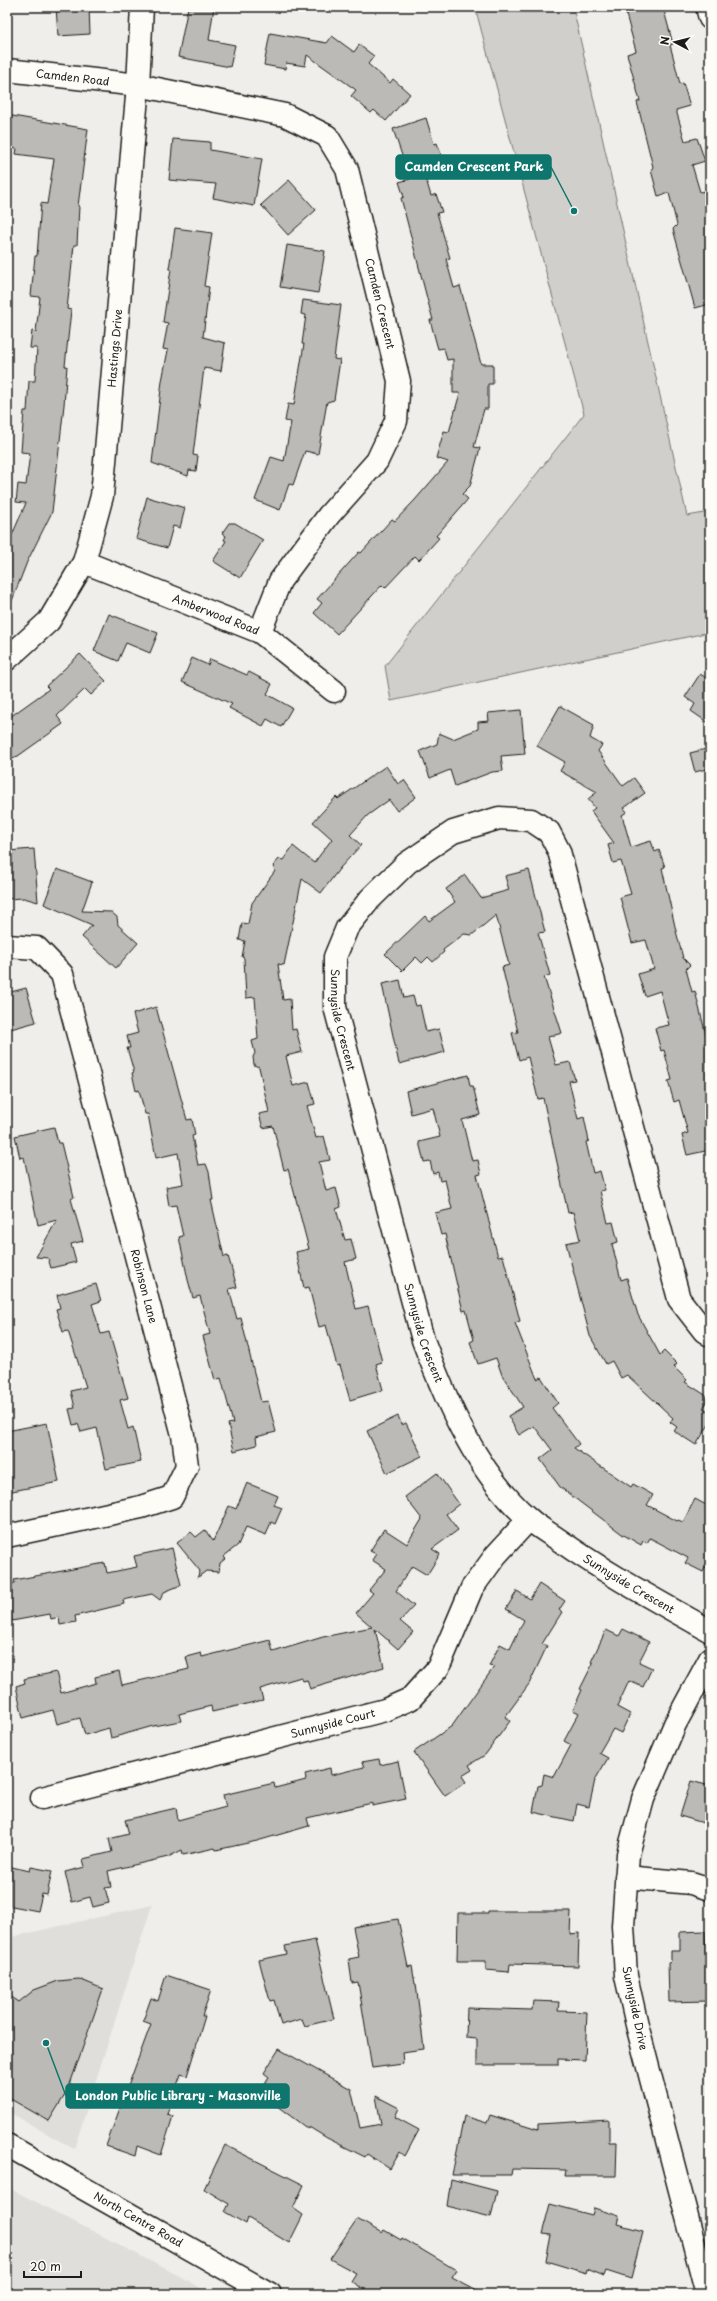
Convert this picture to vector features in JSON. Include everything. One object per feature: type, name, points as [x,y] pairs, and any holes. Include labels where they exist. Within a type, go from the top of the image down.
[{"type":"street","name":"Hastings Drive","points":[[7,659],[49,621],[84,562],[102,496],[138,85],[142,7]]},
{"type":"street","points":[[707,7],[710,18]]},
{"type":"street","name":"Camden Road","points":[[7,70],[138,85]]},
{"type":"street","name":"Camden Crescent","points":[[138,85],[286,115],[327,136],[347,169],[399,381],[396,421],[377,460],[329,515],[280,581],[260,632]]},
{"type":"street","name":"Amberwood Road","points":[[84,562],[260,632],[334,691]]},
{"type":"street","name":"Sunnyside Crescent","points":[[710,1335],[704,1331],[679,1299],[559,851],[549,832],[531,820],[498,818],[453,832],[407,863],[370,899],[347,928],[335,957],[335,1007],[423,1340],[441,1387],[463,1432],[494,1480],[529,1518],[608,1572],[710,1631]]},
{"type":"street","name":"Robinson Lane","points":[[7,946],[37,948],[62,974],[183,1435],[187,1466],[172,1497],[141,1507],[7,1536]]},
{"type":"street","name":"Sunnyside Court","points":[[42,1798],[385,1710],[410,1699],[438,1668],[472,1588],[496,1555],[529,1518]]},
{"type":"street","name":"Sunnyside Drive","points":[[707,2294],[626,1976],[623,1926],[628,1854],[642,1799],[675,1724],[710,1659]]},
{"type":"street","points":[[626,1877],[691,1883],[710,1889]]},
{"type":"street","name":"North Centre Road","points":[[7,2145],[270,2294]]},
{"type":"shaded area","points":[[475,7],[573,7],[687,516],[710,512],[710,632],[391,701],[385,666],[584,414]]},
{"type":"shaded area","points":[[152,1905],[74,2149],[7,2111],[7,1938]]},
{"type":"shaded area","points":[[7,2187],[189,2281],[210,2294],[7,2294]]},
{"type":"building","points":[[56,7],[89,7],[90,34],[58,36]]},
{"type":"building","points":[[188,7],[214,7],[209,40],[235,45],[230,67],[178,57]]},
{"type":"building","points":[[624,7],[663,7],[673,44],[670,45],[680,84],[683,83],[690,106],[676,110],[685,141],[697,138],[705,161],[692,165],[700,192],[710,190],[710,212],[706,213],[710,231],[710,304],[695,308],[673,229],[677,225],[669,193],[658,196],[651,170],[653,167],[637,102],[640,101],[627,54],[636,51]]},
{"type":"building","points":[[270,33],[327,43],[332,36],[354,52],[359,45],[374,56],[368,64],[390,83],[393,79],[410,94],[386,121],[374,110],[371,113],[351,96],[356,90],[307,55],[305,66],[286,63],[285,69],[264,65]]},
{"type":"building","points":[[7,115],[88,129],[78,206],[77,245],[74,245],[67,309],[71,310],[65,366],[67,366],[52,512],[27,562],[8,611],[7,533],[12,535],[26,503],[16,502],[18,484],[26,485],[30,453],[21,452],[24,411],[27,411],[29,381],[35,381],[37,348],[30,348],[32,331],[36,332],[40,297],[31,296],[35,256],[37,256],[41,203],[47,204],[54,159],[16,154],[17,149],[7,147]]},
{"type":"building","points":[[426,118],[434,144],[437,143],[443,160],[422,166],[431,196],[436,194],[442,212],[437,213],[450,258],[446,259],[454,288],[460,286],[481,364],[493,364],[493,384],[488,384],[488,409],[484,409],[474,447],[480,448],[470,486],[462,494],[468,499],[436,536],[439,538],[419,560],[415,556],[385,588],[382,585],[337,634],[314,613],[322,603],[317,599],[359,552],[361,553],[392,519],[395,521],[448,462],[436,458],[444,431],[449,432],[460,393],[453,393],[453,359],[447,360],[444,348],[438,349],[430,320],[433,320],[401,198],[404,197],[399,182],[410,179],[393,129]]},
{"type":"building","points":[[173,139],[210,142],[210,150],[262,159],[254,206],[213,198],[216,184],[169,180]]},
{"type":"building","points":[[289,180],[316,210],[288,235],[261,205]]},
{"type":"building","points":[[175,228],[212,233],[204,286],[209,287],[203,337],[225,343],[221,371],[204,368],[193,455],[198,456],[196,471],[189,470],[188,476],[152,463],[162,381],[168,350],[163,349],[168,323],[163,322],[171,269],[169,269]]},
{"type":"building","points":[[287,245],[325,251],[318,293],[280,287]]},
{"type":"building","points":[[303,300],[341,305],[334,359],[340,360],[334,400],[327,402],[318,454],[305,451],[293,485],[289,484],[280,510],[255,500],[271,457],[284,461],[291,422],[285,421],[288,404],[294,405],[304,344],[302,344],[306,315],[301,314]]},
{"type":"building","points":[[147,497],[185,508],[180,528],[173,526],[167,548],[136,539]]},
{"type":"building","points":[[229,523],[235,523],[263,540],[240,578],[213,561],[226,541],[224,540],[226,536],[222,533]]},
{"type":"building","points":[[109,614],[158,633],[150,653],[126,643],[118,661],[94,651]]},
{"type":"building","points":[[80,654],[106,681],[91,695],[85,689],[57,716],[63,724],[18,756],[7,760],[7,719],[49,689],[46,686]]},
{"type":"building","points":[[192,658],[208,665],[210,659],[247,675],[249,672],[272,684],[267,694],[292,708],[281,727],[267,719],[263,726],[229,708],[232,704],[182,682]]},
{"type":"building","points":[[700,674],[710,680],[710,724],[691,711],[695,704],[685,697]]},
{"type":"building","points":[[560,706],[594,725],[590,738],[602,745],[598,751],[623,786],[634,778],[645,793],[624,808],[627,812],[622,815],[631,847],[651,841],[655,852],[659,850],[665,867],[662,868],[676,931],[683,958],[690,965],[686,969],[692,992],[695,991],[710,1051],[710,1150],[687,1155],[682,1135],[688,1133],[679,1100],[674,1102],[668,1081],[672,1080],[664,1050],[661,1051],[655,1028],[669,1025],[660,991],[645,996],[638,974],[654,969],[646,940],[632,943],[620,897],[631,894],[621,861],[613,863],[608,845],[614,843],[591,811],[595,808],[588,799],[597,792],[560,771],[565,762],[537,746]]},
{"type":"building","points":[[521,710],[525,754],[501,756],[503,771],[492,772],[455,786],[450,770],[430,778],[420,751],[437,744],[439,733],[453,739],[478,729],[478,722],[489,721],[488,713]]},
{"type":"building","points":[[710,748],[710,768],[695,772],[690,753]]},
{"type":"building","points":[[386,766],[398,784],[404,780],[416,797],[397,811],[389,800],[368,815],[350,835],[361,845],[340,868],[321,893],[302,879],[284,965],[278,964],[283,1000],[290,999],[292,1030],[296,1029],[302,1052],[286,1056],[293,1086],[309,1082],[315,1104],[307,1106],[316,1138],[324,1136],[330,1160],[319,1162],[326,1191],[336,1188],[341,1207],[336,1209],[345,1240],[351,1239],[356,1259],[345,1262],[356,1309],[368,1306],[382,1362],[376,1364],[383,1390],[350,1400],[340,1365],[337,1366],[326,1325],[319,1327],[309,1287],[304,1288],[296,1252],[309,1249],[288,1169],[284,1170],[273,1126],[263,1128],[259,1114],[269,1112],[259,1067],[254,1065],[253,1057],[255,1053],[252,1041],[258,1039],[255,997],[246,998],[244,958],[242,957],[245,941],[239,940],[242,923],[248,924],[252,903],[275,871],[273,866],[279,859],[283,860],[293,846],[314,863],[332,839],[313,822],[336,797],[338,799]]},
{"type":"building","points":[[34,849],[38,902],[24,898],[7,899],[7,851]]},
{"type":"building","points":[[57,869],[92,882],[82,911],[111,912],[117,917],[118,925],[138,943],[116,968],[82,937],[92,925],[44,904]]},
{"type":"building","points":[[529,870],[545,932],[538,933],[550,975],[544,977],[562,1033],[548,1037],[556,1065],[570,1062],[575,1080],[569,1081],[578,1119],[584,1117],[589,1141],[586,1142],[593,1173],[600,1171],[605,1190],[600,1191],[608,1223],[613,1222],[618,1242],[612,1244],[621,1280],[627,1278],[638,1315],[660,1355],[664,1351],[677,1364],[674,1367],[687,1380],[685,1382],[710,1398],[703,1408],[710,1412],[710,1423],[696,1445],[674,1431],[677,1427],[670,1422],[673,1418],[627,1375],[621,1378],[612,1361],[606,1364],[590,1336],[566,1243],[580,1240],[573,1212],[568,1213],[543,1098],[538,1099],[528,1057],[519,1060],[512,1033],[518,1032],[502,967],[509,965],[496,915],[472,935],[464,934],[443,950],[444,952],[433,962],[428,957],[422,963],[416,957],[402,971],[385,954],[425,916],[429,921],[455,902],[446,889],[465,875],[481,898],[509,890],[505,876]]},
{"type":"building","points":[[400,980],[404,998],[413,996],[416,1006],[420,1005],[426,1032],[439,1029],[445,1052],[399,1064],[382,984]]},
{"type":"building","points":[[26,988],[36,1022],[7,1030],[7,993]]},
{"type":"building","points":[[156,1007],[187,1120],[192,1119],[195,1135],[192,1136],[198,1165],[206,1164],[209,1172],[213,1200],[211,1200],[224,1257],[228,1256],[237,1287],[229,1289],[237,1319],[241,1318],[261,1402],[268,1401],[276,1432],[256,1437],[257,1445],[234,1451],[228,1424],[233,1423],[221,1378],[215,1380],[203,1336],[210,1334],[200,1296],[193,1298],[188,1280],[179,1237],[183,1236],[176,1205],[169,1206],[166,1187],[183,1184],[178,1153],[156,1158],[148,1114],[145,1114],[139,1090],[136,1091],[132,1073],[134,1072],[127,1048],[130,1048],[127,1036],[138,1033],[133,1014]]},
{"type":"building","points":[[468,1075],[470,1086],[473,1086],[480,1115],[462,1120],[472,1161],[478,1160],[481,1174],[477,1175],[498,1257],[503,1256],[520,1321],[515,1323],[537,1379],[541,1377],[558,1403],[552,1408],[579,1444],[574,1448],[631,1487],[633,1484],[653,1495],[647,1505],[677,1521],[683,1522],[695,1499],[710,1507],[710,1558],[703,1572],[685,1563],[688,1558],[650,1538],[647,1543],[643,1541],[641,1545],[622,1534],[560,1487],[540,1459],[552,1450],[534,1426],[519,1435],[508,1416],[523,1407],[502,1375],[496,1358],[478,1364],[470,1342],[474,1340],[466,1310],[463,1311],[445,1234],[441,1235],[435,1213],[452,1209],[445,1180],[440,1181],[438,1172],[433,1174],[430,1161],[424,1162],[419,1142],[440,1137],[433,1108],[411,1114],[406,1091]]},
{"type":"building","points":[[54,1127],[58,1143],[61,1143],[74,1197],[71,1199],[83,1241],[71,1244],[76,1262],[51,1268],[48,1258],[36,1257],[57,1220],[38,1225],[24,1157],[20,1158],[15,1136]]},
{"type":"building","points":[[96,1284],[101,1301],[92,1304],[101,1334],[109,1332],[128,1398],[120,1400],[128,1429],[133,1427],[141,1462],[106,1469],[97,1428],[81,1432],[78,1424],[73,1425],[69,1409],[75,1408],[71,1391],[86,1387],[68,1331],[63,1332],[56,1309],[60,1308],[57,1295]]},
{"type":"building","points":[[398,1416],[402,1425],[406,1423],[422,1456],[387,1473],[367,1431]]},
{"type":"building","points":[[47,1423],[59,1482],[7,1492],[7,1431]]},
{"type":"building","points":[[437,1473],[459,1504],[446,1514],[458,1530],[432,1549],[440,1554],[427,1575],[412,1566],[396,1591],[414,1606],[400,1621],[413,1632],[398,1649],[375,1629],[384,1667],[310,1689],[307,1680],[303,1681],[301,1677],[260,1689],[263,1700],[212,1712],[211,1706],[179,1714],[181,1721],[153,1726],[111,1738],[109,1728],[85,1735],[80,1718],[57,1724],[53,1710],[23,1718],[16,1686],[25,1683],[24,1679],[56,1672],[61,1693],[96,1683],[95,1677],[119,1671],[122,1685],[189,1669],[186,1657],[201,1653],[202,1657],[270,1640],[273,1652],[323,1637],[372,1627],[356,1613],[373,1593],[369,1590],[386,1569],[372,1560],[376,1554],[370,1551],[384,1529],[407,1544],[422,1519],[405,1497]]},
{"type":"building","points":[[247,1483],[278,1496],[274,1505],[282,1508],[275,1524],[271,1522],[266,1535],[246,1527],[238,1545],[223,1557],[225,1559],[220,1563],[219,1572],[206,1571],[197,1578],[200,1571],[177,1543],[191,1532],[196,1537],[205,1530],[213,1541],[229,1506],[236,1509]]},
{"type":"building","points":[[172,1548],[181,1585],[164,1592],[160,1600],[152,1594],[123,1600],[124,1604],[75,1616],[76,1622],[60,1625],[59,1617],[51,1619],[50,1614],[12,1621],[11,1614],[7,1614],[7,1584],[15,1583],[14,1580],[105,1563],[107,1573],[137,1567],[134,1556]]},
{"type":"building","points":[[539,1584],[565,1601],[559,1610],[562,1612],[542,1644],[547,1646],[529,1684],[505,1717],[510,1721],[485,1755],[469,1765],[472,1770],[462,1776],[466,1782],[445,1796],[414,1752],[452,1726],[494,1667],[489,1666],[500,1644],[510,1649],[524,1620],[506,1609],[517,1591],[530,1599]]},
{"type":"building","points":[[623,1629],[649,1642],[639,1662],[652,1668],[643,1687],[629,1681],[617,1707],[630,1714],[621,1733],[613,1729],[599,1753],[608,1758],[595,1780],[589,1807],[577,1804],[574,1821],[533,1812],[538,1786],[542,1785],[544,1774],[554,1777],[571,1745],[564,1741],[579,1713],[573,1710],[582,1690],[580,1689],[593,1663],[591,1662],[606,1630],[619,1636]]},
{"type":"building","points":[[379,1759],[380,1765],[398,1761],[406,1799],[372,1806],[372,1803],[307,1818],[309,1826],[257,1841],[216,1850],[215,1848],[183,1855],[182,1850],[168,1857],[108,1871],[111,1887],[105,1888],[109,1903],[93,1907],[90,1897],[72,1902],[65,1872],[85,1867],[83,1859],[112,1852],[109,1839],[129,1834],[125,1820],[176,1808],[178,1820],[226,1807],[223,1795],[274,1783],[275,1788],[306,1780],[305,1774],[330,1768],[331,1775],[364,1767],[362,1762]]},
{"type":"building","points":[[691,1781],[710,1786],[710,1825],[680,1816]]},
{"type":"building","points":[[7,1866],[30,1871],[31,1867],[52,1871],[47,1895],[42,1894],[38,1911],[7,1905]]},
{"type":"building","points":[[488,1911],[571,1911],[570,1934],[579,1933],[578,1966],[510,1964],[509,1972],[486,1970],[486,1961],[457,1961],[458,1913],[488,1913]]},
{"type":"building","points":[[398,1919],[408,1967],[412,1966],[416,1984],[424,2049],[402,2052],[403,2064],[372,2068],[358,1982],[352,1983],[349,1959],[359,1957],[353,1927]]},
{"type":"building","points":[[705,1931],[708,2001],[669,2002],[668,1962],[671,1961],[671,1951],[680,1951],[680,1932]]},
{"type":"building","points":[[315,1940],[334,2019],[305,2026],[302,2019],[281,2025],[274,2000],[270,2001],[259,1960],[287,1954],[285,1946]]},
{"type":"building","points":[[166,1975],[211,1990],[202,2016],[205,2016],[187,2076],[181,2074],[167,2114],[173,2116],[161,2155],[137,2146],[135,2156],[106,2146],[151,2024],[143,2021],[151,1998],[158,2001]]},
{"type":"building","points":[[79,1979],[103,1989],[68,2090],[49,2121],[7,2097],[7,1994],[19,2002],[34,1990],[58,1981]]},
{"type":"building","points":[[533,2001],[559,2002],[558,2011],[587,2012],[585,2060],[558,2059],[558,2065],[477,2065],[477,2039],[466,2038],[467,2008],[532,2010]]},
{"type":"building","points":[[279,2049],[351,2089],[360,2128],[381,2124],[376,2096],[399,2108],[395,2117],[419,2130],[405,2156],[400,2152],[390,2169],[367,2154],[365,2157],[309,2127],[308,2129],[277,2106],[258,2098],[269,2077],[264,2073]]},
{"type":"building","points":[[490,2115],[538,2130],[538,2124],[609,2120],[609,2142],[617,2142],[616,2176],[565,2176],[566,2170],[512,2169],[511,2175],[452,2175],[464,2116],[487,2123]]},
{"type":"building","points":[[225,2145],[304,2185],[293,2208],[303,2215],[289,2243],[248,2218],[246,2224],[225,2212],[229,2204],[204,2189]]},
{"type":"building","points":[[451,2179],[497,2191],[491,2217],[447,2206]]},
{"type":"building","points":[[550,2204],[592,2215],[594,2208],[619,2216],[617,2224],[643,2231],[631,2279],[606,2271],[604,2276],[587,2269],[586,2273],[546,2261],[551,2235],[542,2234]]},
{"type":"building","points":[[357,2219],[382,2233],[384,2230],[401,2240],[402,2238],[456,2270],[452,2277],[485,2294],[372,2294],[351,2281],[356,2273],[330,2259]]},
{"type":"place","name":"Camden Crescent Park","points":[[574,211]]},
{"type":"place","name":"London Public Library - Masonville","points":[[46,2043]]}]
